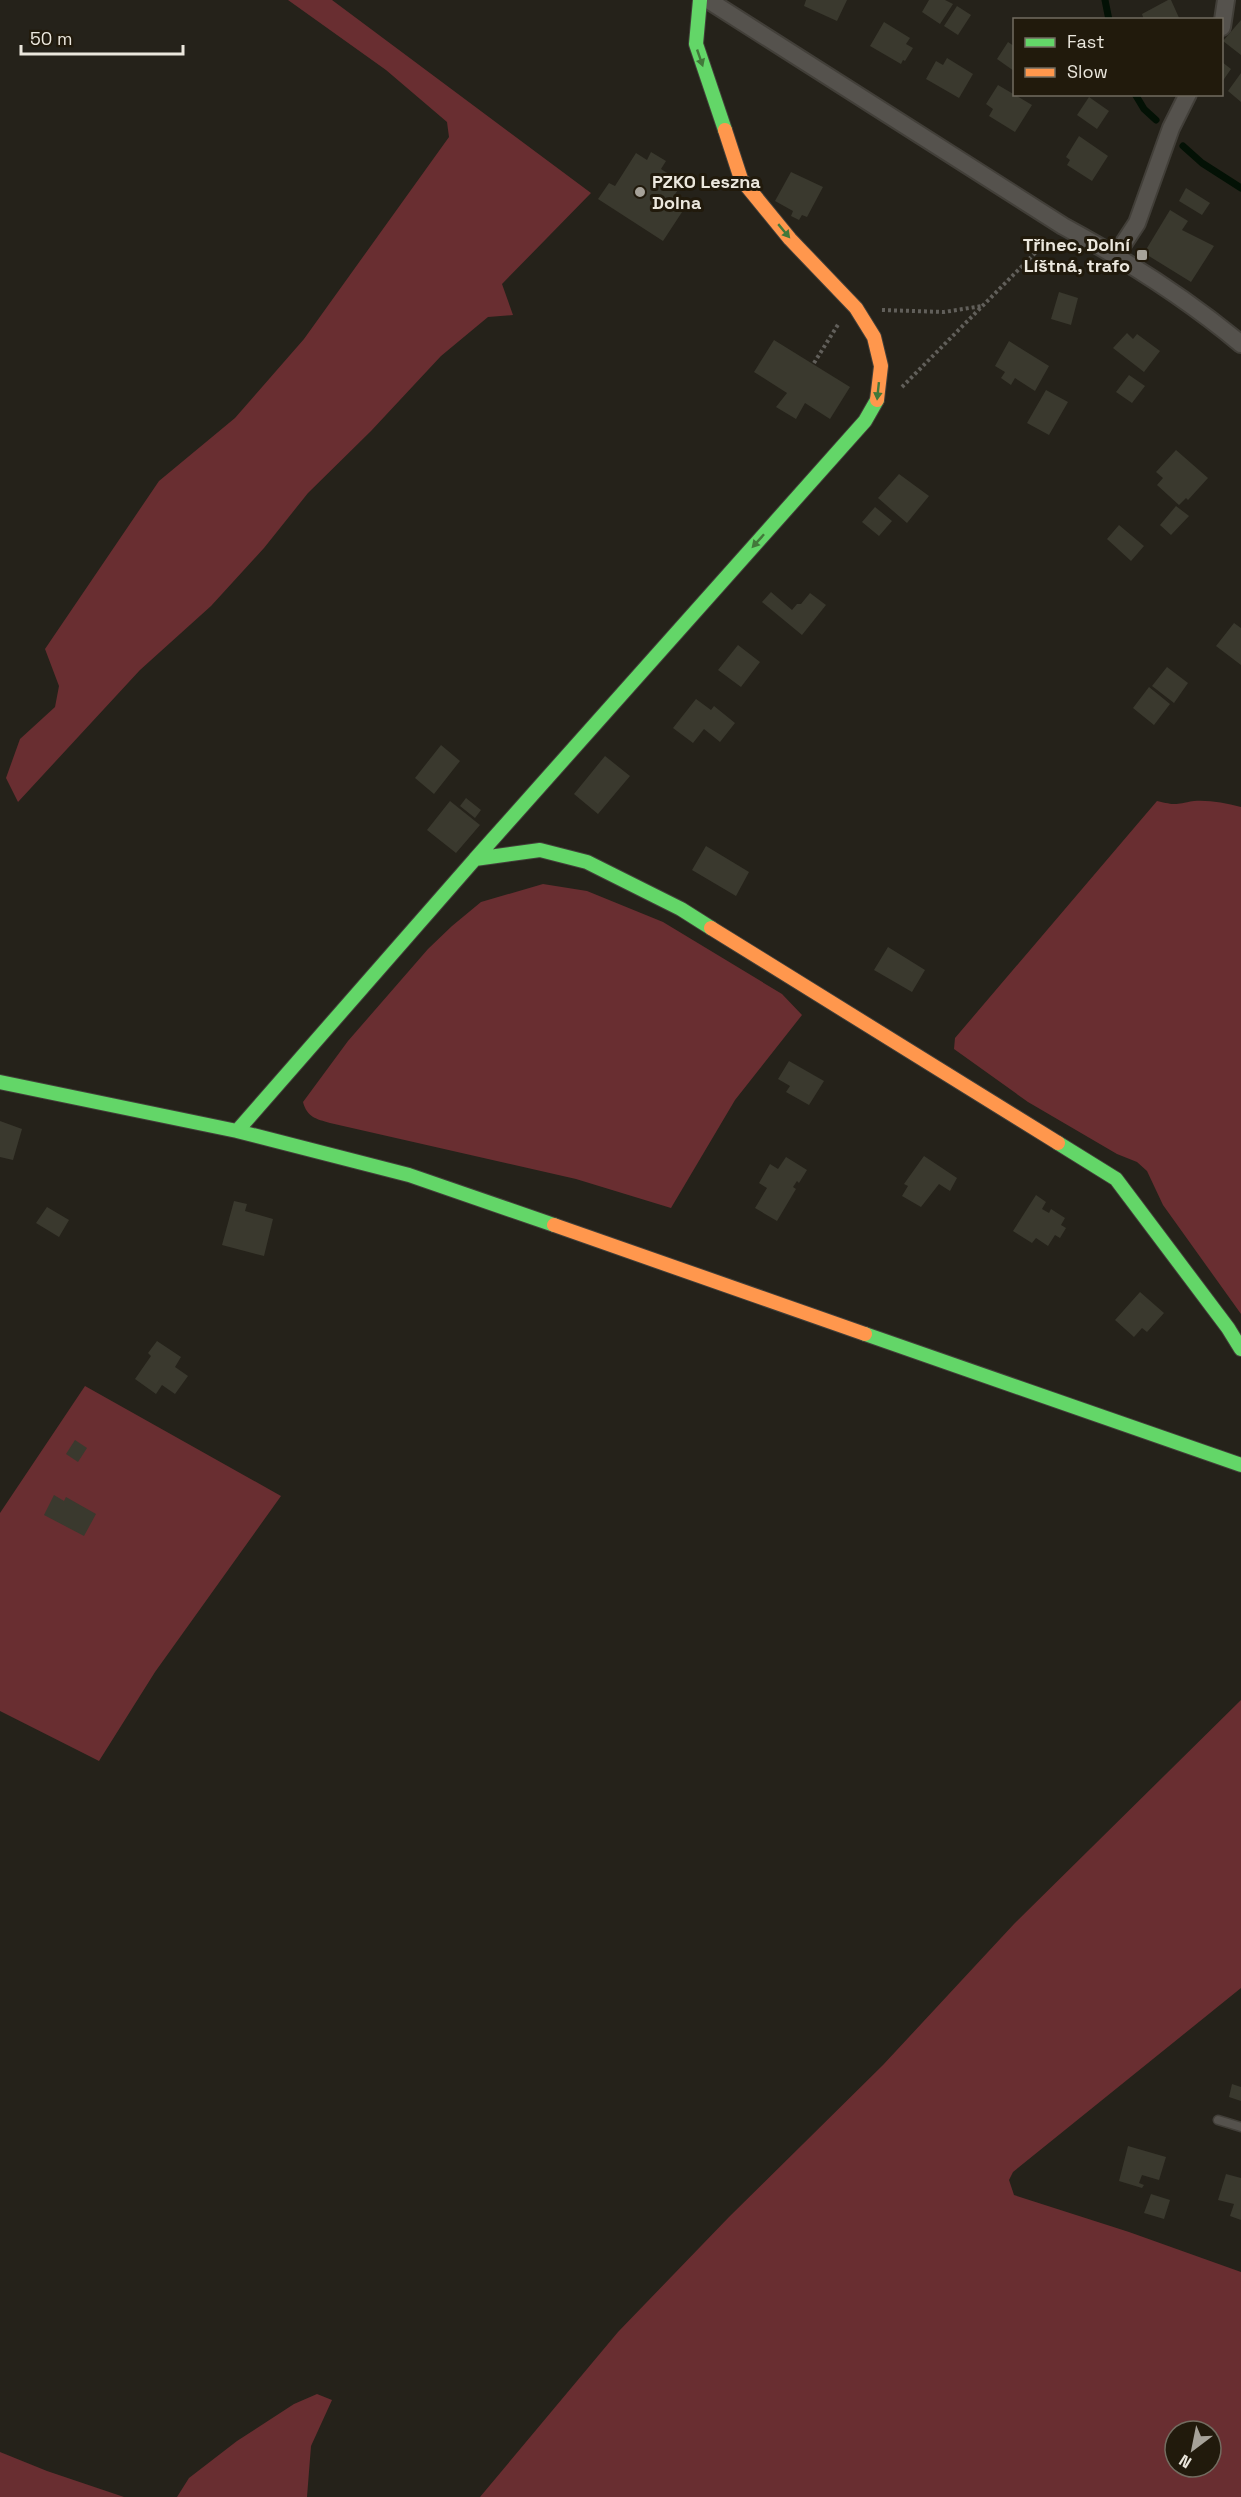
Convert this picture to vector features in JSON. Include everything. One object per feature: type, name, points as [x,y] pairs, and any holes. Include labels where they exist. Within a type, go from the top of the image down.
[{"type":"street","points":[[237,1131],[475,859],[852,436],[877,402],[881,366],[874,337],[856,309],[790,239],[741,179],[696,44],[700,0]]},
{"type":"street","points":[[708,0],[1063,226],[1116,255],[1205,314],[1241,344]]},
{"type":"street","points":[[1223,18],[1226,0]]},
{"type":"street","points":[[1116,255],[1137,223],[1172,128],[1187,96]]},
{"type":"street","points":[[475,859],[540,850],[587,862],[660,898],[1116,1179],[1228,1328],[1241,1349]]},
{"type":"street","points":[[0,1082],[237,1131],[409,1175],[1241,1465]]},
{"type":"lane","points":[[1218,2120],[1241,2127]]},
{"type":"path","points":[[877,402],[887,401],[1063,226]]},
{"type":"shaded area","points":[[288,0],[332,0],[591,193],[502,284],[513,315],[488,317],[441,356],[371,431],[308,493],[264,548],[211,606],[140,670],[18,802],[6,778],[20,739],[55,707],[59,686],[45,649],[159,481],[235,418],[304,339],[449,137],[447,122],[386,70]]},
{"type":"shaded area","points":[[1157,801],[1176,804],[1206,801],[1241,807],[1241,1314],[1163,1205],[1147,1171],[1137,1162],[1117,1154],[1028,1102],[954,1049],[955,1038]]},
{"type":"shaded area","points":[[543,884],[587,891],[663,922],[782,994],[802,1015],[735,1100],[671,1208],[576,1179],[330,1123],[313,1117],[303,1102],[348,1041],[428,949],[452,926],[481,902]]},
{"type":"shaded area","points":[[85,1386],[281,1496],[155,1672],[99,1761],[0,1711],[0,1513]]},
{"type":"shaded area","points":[[1241,1700],[1241,1988],[1013,2172],[1009,2180],[1014,2195],[1129,2232],[1241,2272],[1241,2497],[480,2497],[618,2332],[729,2217],[883,2065],[1014,1924]]},
{"type":"shaded area","points":[[317,2394],[332,2400],[311,2446],[307,2497],[177,2497],[189,2478],[237,2441],[294,2404]]},
{"type":"shaded area","points":[[0,2452],[47,2471],[124,2497],[0,2497]]},
{"type":"building","points":[[806,0],[847,0],[837,21],[804,6]]},
{"type":"building","points":[[929,0],[945,0],[953,4],[940,24],[922,12]]},
{"type":"building","points":[[1171,0],[1179,18],[1143,18],[1142,14]]},
{"type":"building","points":[[957,6],[971,15],[958,35],[944,26]]},
{"type":"building","points":[[1241,20],[1241,55],[1223,41]]},
{"type":"building","points":[[884,22],[910,38],[906,44],[913,48],[901,64],[870,46]]},
{"type":"building","points":[[1008,42],[1013,45],[1013,70],[997,59]]},
{"type":"building","points":[[947,58],[973,74],[959,98],[926,79],[936,61],[943,65]]},
{"type":"building","points":[[1223,63],[1231,69],[1223,81]]},
{"type":"building","points":[[1241,73],[1241,102],[1228,91]]},
{"type":"building","points":[[998,85],[1013,96],[1032,105],[1015,132],[989,116],[993,109],[986,104]]},
{"type":"building","points":[[1089,97],[1109,111],[1097,129],[1077,115]]},
{"type":"building","points":[[1079,136],[1108,156],[1092,181],[1067,165],[1070,160],[1066,157]]},
{"type":"building","name":"PZKO Leszna Dolna","points":[[651,152],[666,161],[661,169],[683,183],[673,197],[686,206],[663,241],[598,199],[609,183],[615,186],[636,153],[647,160]]},
{"type":"building","points":[[791,172],[823,187],[807,217],[802,215],[799,220],[791,216],[793,211],[775,201]]},
{"type":"building","points":[[1186,188],[1210,203],[1202,215],[1179,201]]},
{"type":"building","points":[[1170,210],[1188,221],[1182,230],[1214,246],[1191,282],[1144,253]]},
{"type":"building","points":[[1059,292],[1078,298],[1071,325],[1051,319]]},
{"type":"building","points":[[1127,333],[1133,339],[1137,334],[1160,351],[1144,372],[1113,348]]},
{"type":"building","points":[[774,340],[850,387],[830,419],[805,403],[796,419],[776,407],[787,393],[754,372]]},
{"type":"building","points":[[1009,341],[1049,366],[1035,391],[1015,378],[1011,385],[1001,378],[1005,372],[995,366]]},
{"type":"building","points":[[1129,375],[1145,386],[1132,403],[1116,392]]},
{"type":"building","points":[[1046,390],[1068,402],[1049,435],[1027,423]]},
{"type":"building","points":[[1176,450],[1208,478],[1188,500],[1186,498],[1179,505],[1157,485],[1163,478],[1156,472]]},
{"type":"building","points":[[899,474],[929,496],[907,523],[878,498]]},
{"type":"building","points":[[1176,506],[1189,516],[1171,535],[1160,525]]},
{"type":"building","points":[[875,507],[892,521],[879,536],[862,522]]},
{"type":"building","points":[[1119,525],[1144,546],[1131,561],[1107,539]]},
{"type":"building","points":[[771,592],[792,610],[797,604],[801,604],[810,593],[826,605],[802,635],[762,602]]},
{"type":"building","points":[[1234,623],[1241,628],[1241,665],[1216,646]]},
{"type":"building","points":[[738,645],[760,662],[741,687],[718,670]]},
{"type":"building","points":[[1167,667],[1188,683],[1174,703],[1152,686]]},
{"type":"building","points":[[1149,687],[1170,704],[1154,725],[1133,708]]},
{"type":"building","points":[[696,699],[711,710],[714,706],[735,723],[720,742],[704,729],[693,743],[673,728]]},
{"type":"building","points":[[441,745],[460,761],[434,794],[415,778]]},
{"type":"building","points":[[605,756],[630,776],[598,814],[574,794]]},
{"type":"building","points":[[466,798],[481,810],[475,818],[460,806]]},
{"type":"building","points":[[450,801],[480,825],[456,853],[427,830]]},
{"type":"building","points":[[706,846],[749,872],[736,896],[692,870]]},
{"type":"building","points":[[888,947],[925,970],[912,992],[874,970]]},
{"type":"building","points":[[789,1061],[824,1081],[809,1105],[786,1092],[790,1086],[778,1079]]},
{"type":"building","points":[[0,1121],[22,1129],[13,1160],[0,1157]]},
{"type":"building","points":[[924,1156],[957,1178],[950,1191],[939,1184],[921,1207],[902,1196],[908,1186],[904,1184]]},
{"type":"building","points":[[786,1157],[807,1170],[799,1183],[797,1181],[793,1187],[796,1189],[777,1221],[755,1208],[767,1188],[759,1183],[770,1164],[778,1169]]},
{"type":"building","points":[[1036,1195],[1046,1202],[1042,1209],[1049,1213],[1051,1209],[1065,1218],[1061,1225],[1066,1228],[1060,1238],[1055,1235],[1048,1246],[1036,1238],[1032,1243],[1013,1231]]},
{"type":"building","points":[[234,1201],[247,1204],[245,1211],[273,1219],[264,1256],[222,1245]]},
{"type":"building","points":[[47,1207],[69,1220],[59,1237],[36,1223]]},
{"type":"building","points":[[1140,1292],[1164,1313],[1147,1332],[1142,1328],[1134,1337],[1115,1320]]},
{"type":"building","points":[[157,1341],[181,1357],[175,1367],[188,1376],[175,1394],[162,1385],[156,1394],[135,1379],[151,1356],[148,1353]]},
{"type":"building","points":[[75,1440],[87,1448],[78,1462],[66,1454]]},
{"type":"building","points":[[54,1495],[64,1501],[66,1497],[96,1514],[84,1536],[44,1515]]},
{"type":"building","points":[[1232,2084],[1241,2087],[1241,2101],[1229,2097]]},
{"type":"building","points":[[1128,2146],[1166,2157],[1159,2180],[1142,2175],[1139,2183],[1144,2185],[1142,2188],[1119,2181]]},
{"type":"building","points":[[1226,2174],[1241,2178],[1241,2220],[1230,2216],[1234,2204],[1218,2200]]},
{"type":"building","points":[[1151,2194],[1170,2200],[1164,2219],[1144,2213]]},
{"type":"waterway","points":[[1105,0],[1109,18]]},
{"type":"waterway","points":[[1136,96],[1144,109],[1156,120]]},
{"type":"waterway","points":[[1183,146],[1202,163],[1241,188]]},
{"type":"traffic: fast","points":[[700,0],[696,44],[725,130]]},
{"type":"traffic: fast","points":[[475,859],[865,421],[877,400]]},
{"type":"traffic: fast","points":[[237,1131],[475,859],[540,850],[587,862],[681,909],[711,928]]},
{"type":"traffic: fast","points":[[0,1082],[237,1131],[409,1175],[554,1225]]},
{"type":"traffic: fast","points":[[1058,1143],[1116,1179],[1228,1328],[1241,1349]]},
{"type":"traffic: fast","points":[[865,1334],[1241,1465]]},
{"type":"traffic: slow","points":[[725,130],[741,179],[790,239],[856,308],[874,337],[881,366],[877,400]]},
{"type":"traffic: slow","points":[[711,928],[1058,1143]]},
{"type":"traffic: slow","points":[[554,1225],[865,1334]]},
{"type":"place","name":"PZKO Leszna Dolna","points":[[640,192]]},
{"type":"place","name":"Třinec, Dolní Líštná, trafo","points":[[1142,255]]}]
